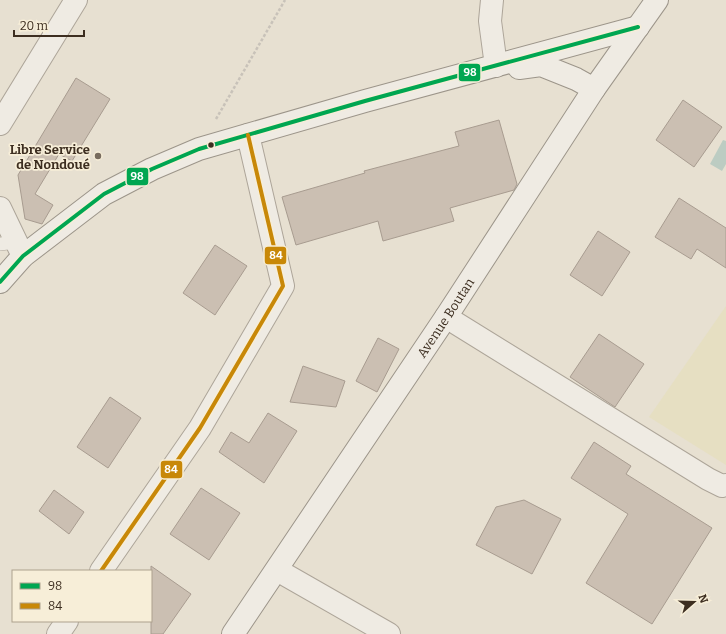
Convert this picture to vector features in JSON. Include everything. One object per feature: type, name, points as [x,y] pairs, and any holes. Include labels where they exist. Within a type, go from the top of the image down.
[{"type":"street","points":[[0,124],[76,0]]},
{"type":"street","points":[[490,68],[490,20],[492,0]]},
{"type":"street","name":"Avenue Boutan","points":[[233,634],[446,317],[594,89],[657,0]]},
{"type":"street","points":[[0,282],[13,248],[104,194],[152,169],[199,149],[365,101],[638,27]]},
{"type":"street","points":[[490,68],[541,65],[576,79],[594,89]]},
{"type":"street","points":[[102,570],[200,428],[283,286],[248,136]]},
{"type":"street","points":[[0,208],[13,248]]},
{"type":"street","points":[[446,317],[708,479],[722,486],[726,485]]},
{"type":"street","points":[[276,570],[390,634]]},
{"type":"street","points":[[58,634],[66,622]]},
{"type":"path","points":[[199,149],[285,0]]},
{"type":"shaded area","points":[[723,140],[726,141],[726,164],[722,171],[710,164]]},
{"type":"shaded area","points":[[726,306],[726,465],[649,417]]},
{"type":"building","points":[[76,78],[110,99],[72,161],[59,154],[35,194],[53,205],[42,224],[25,219],[18,175]]},
{"type":"building","points":[[683,100],[722,127],[694,167],[656,140]]},
{"type":"building","points":[[499,120],[517,184],[514,190],[450,208],[454,221],[383,241],[378,221],[296,245],[282,197],[365,173],[364,171],[459,146],[455,132]]},
{"type":"building","points":[[679,198],[726,228],[726,268],[697,249],[691,259],[655,237]]},
{"type":"building","points":[[598,231],[630,252],[602,296],[570,275]]},
{"type":"building","points":[[215,245],[247,266],[215,315],[183,293]]},
{"type":"building","points":[[599,334],[644,364],[615,407],[570,377]]},
{"type":"building","points":[[378,338],[399,349],[377,392],[356,381]]},
{"type":"building","points":[[303,366],[345,381],[336,407],[290,402]]},
{"type":"building","points":[[110,397],[141,418],[108,468],[77,447]]},
{"type":"building","points":[[268,413],[297,431],[264,483],[219,452],[231,432],[249,443]]},
{"type":"building","points":[[594,442],[631,466],[626,474],[712,528],[652,624],[586,583],[628,514],[571,478]]},
{"type":"building","points":[[201,488],[240,513],[209,560],[170,534]]},
{"type":"building","points":[[54,490],[84,512],[69,534],[39,511]]},
{"type":"building","points":[[524,500],[561,519],[532,574],[476,545],[496,507]]},
{"type":"building","points":[[151,566],[191,594],[163,634],[151,634]]},
{"type":"transit line","name":"98","points":[[0,282],[23,256],[104,194],[152,169],[199,149],[365,101],[638,27]]},
{"type":"transit line","name":"84","points":[[102,570],[200,428],[283,286],[248,135]]},
{"type":"place","name":"Libre Service de Nondoué","points":[[98,156]]}]
